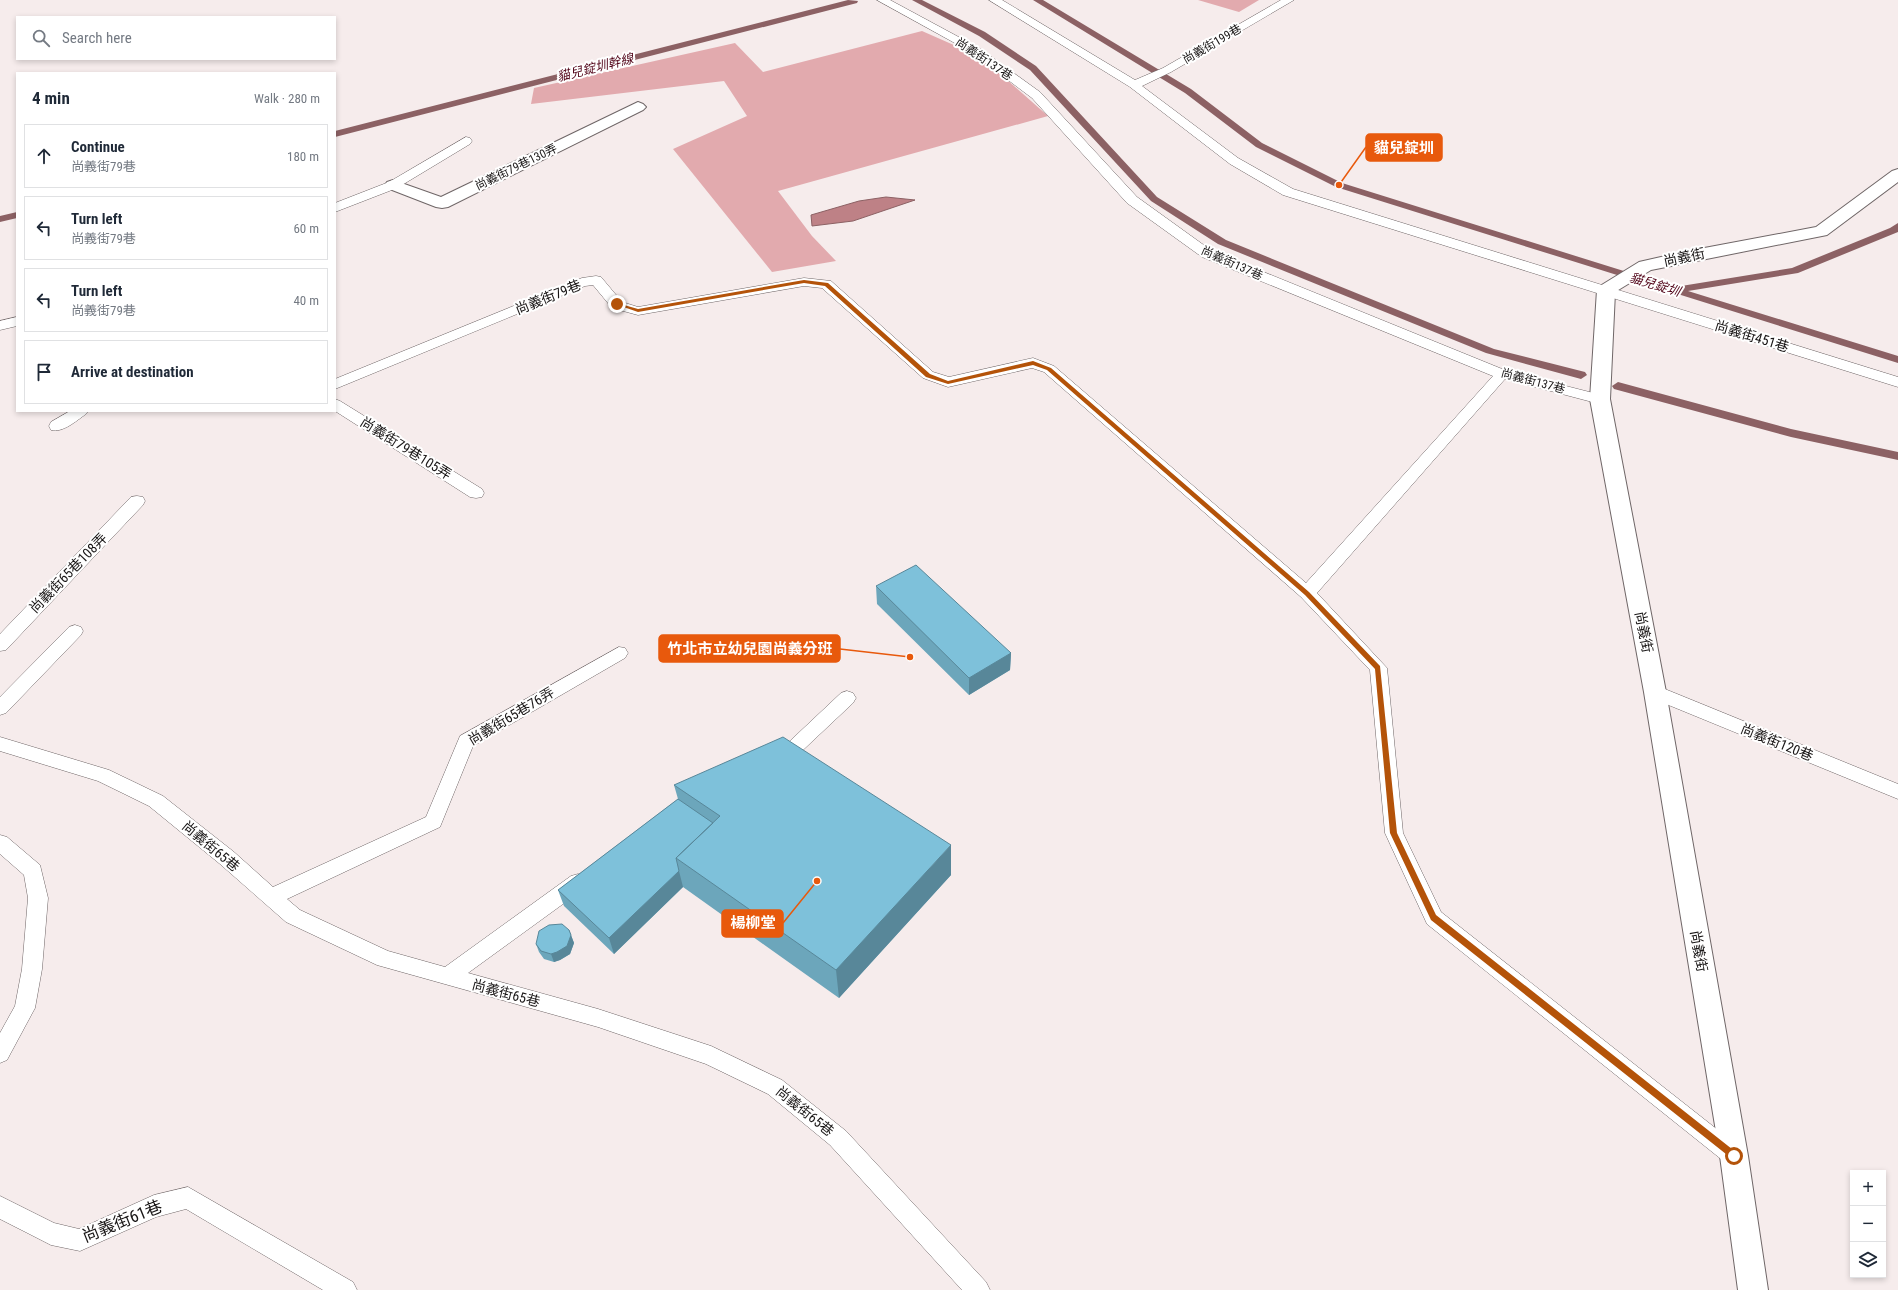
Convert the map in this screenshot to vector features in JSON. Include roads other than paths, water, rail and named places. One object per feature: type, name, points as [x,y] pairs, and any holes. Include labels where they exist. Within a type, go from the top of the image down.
[{"type":"street","name":"尚義街79巷130弄","points":[[393,184],[442,203],[638,107]]},
{"type":"street","name":"尚義街","points":[[1753,1290],[1734,1156],[1655,692],[1600,399],[1606,290],[1645,266],[1682,257],[1821,231],[1898,174]]},
{"type":"lane","name":"尚義街137巷","points":[[882,0],[975,50],[1036,95],[1132,200],[1207,254],[1502,374],[1600,399]]},
{"type":"lane","points":[[994,0],[1134,85],[1234,161],[1288,192],[1606,290]]},
{"type":"lane","name":"尚義街199巷","points":[[1134,85],[1167,70],[1289,0]]},
{"type":"lane","points":[[336,208],[393,184],[466,141]]},
{"type":"lane","name":"尚義街79巷","points":[[336,384],[582,282],[596,280],[617,304],[638,311],[804,282],[826,284],[928,375],[948,382],[1033,363],[1049,369],[1307,593],[1378,668],[1394,833],[1434,918],[1734,1156]]},
{"type":"lane","name":"尚義街451巷","points":[[1606,290],[1898,382]]},
{"type":"lane","points":[[0,326],[16,321]]},
{"type":"lane","points":[[1307,593],[1502,374]]},
{"type":"lane","name":"尚義街79巷105弄","points":[[336,405],[476,493]]},
{"type":"lane","points":[[56,426],[79,412]]},
{"type":"lane","name":"尚義街65巷108弄","points":[[0,645],[137,501]]},
{"type":"lane","points":[[0,708],[75,631]]},
{"type":"lane","name":"尚義街65巷76弄","points":[[271,897],[433,822],[466,741],[618,653]]},
{"type":"lane","name":"尚義街120巷","points":[[1655,692],[1898,792]]},
{"type":"lane","points":[[766,767],[780,762],[848,698]]},
{"type":"lane","name":"尚義街65巷","points":[[0,744],[103,775],[156,801],[293,916],[384,960],[606,1021],[711,1056],[775,1087],[838,1138],[978,1290]]},
{"type":"lane","points":[[0,843],[33,871],[38,898],[32,969],[25,1008],[0,1053]]},
{"type":"lane","points":[[447,977],[595,870]]},
{"type":"lane","name":"尚義街61巷","points":[[0,1207],[51,1234],[80,1240],[154,1206],[188,1198],[346,1290]]},
{"type":"waterway","points":[[916,0],[982,34],[1033,68],[1154,199],[1222,242],[1490,351],[1581,375]]},
{"type":"waterway","name":"貓兒錠圳","points":[[1037,0],[1188,91],[1259,145],[1339,185],[1898,360]]},
{"type":"waterway","name":"貓兒錠圳幹線","points":[[336,134],[854,1]]},
{"type":"waterway","name":"貓兒錠圳幹線","points":[[0,219],[16,215]]},
{"type":"waterway","points":[[1679,289],[1794,271],[1894,230],[1898,226]]},
{"type":"waterway","points":[[1618,386],[1791,433],[1898,456]]},
{"type":"place","name":"貓兒錠圳","points":[[1339,185]]},
{"type":"place","name":"竹北市立幼兒園尚義分班","points":[[910,657]]},
{"type":"place","name":"楊柳堂","points":[[817,881]]}]
